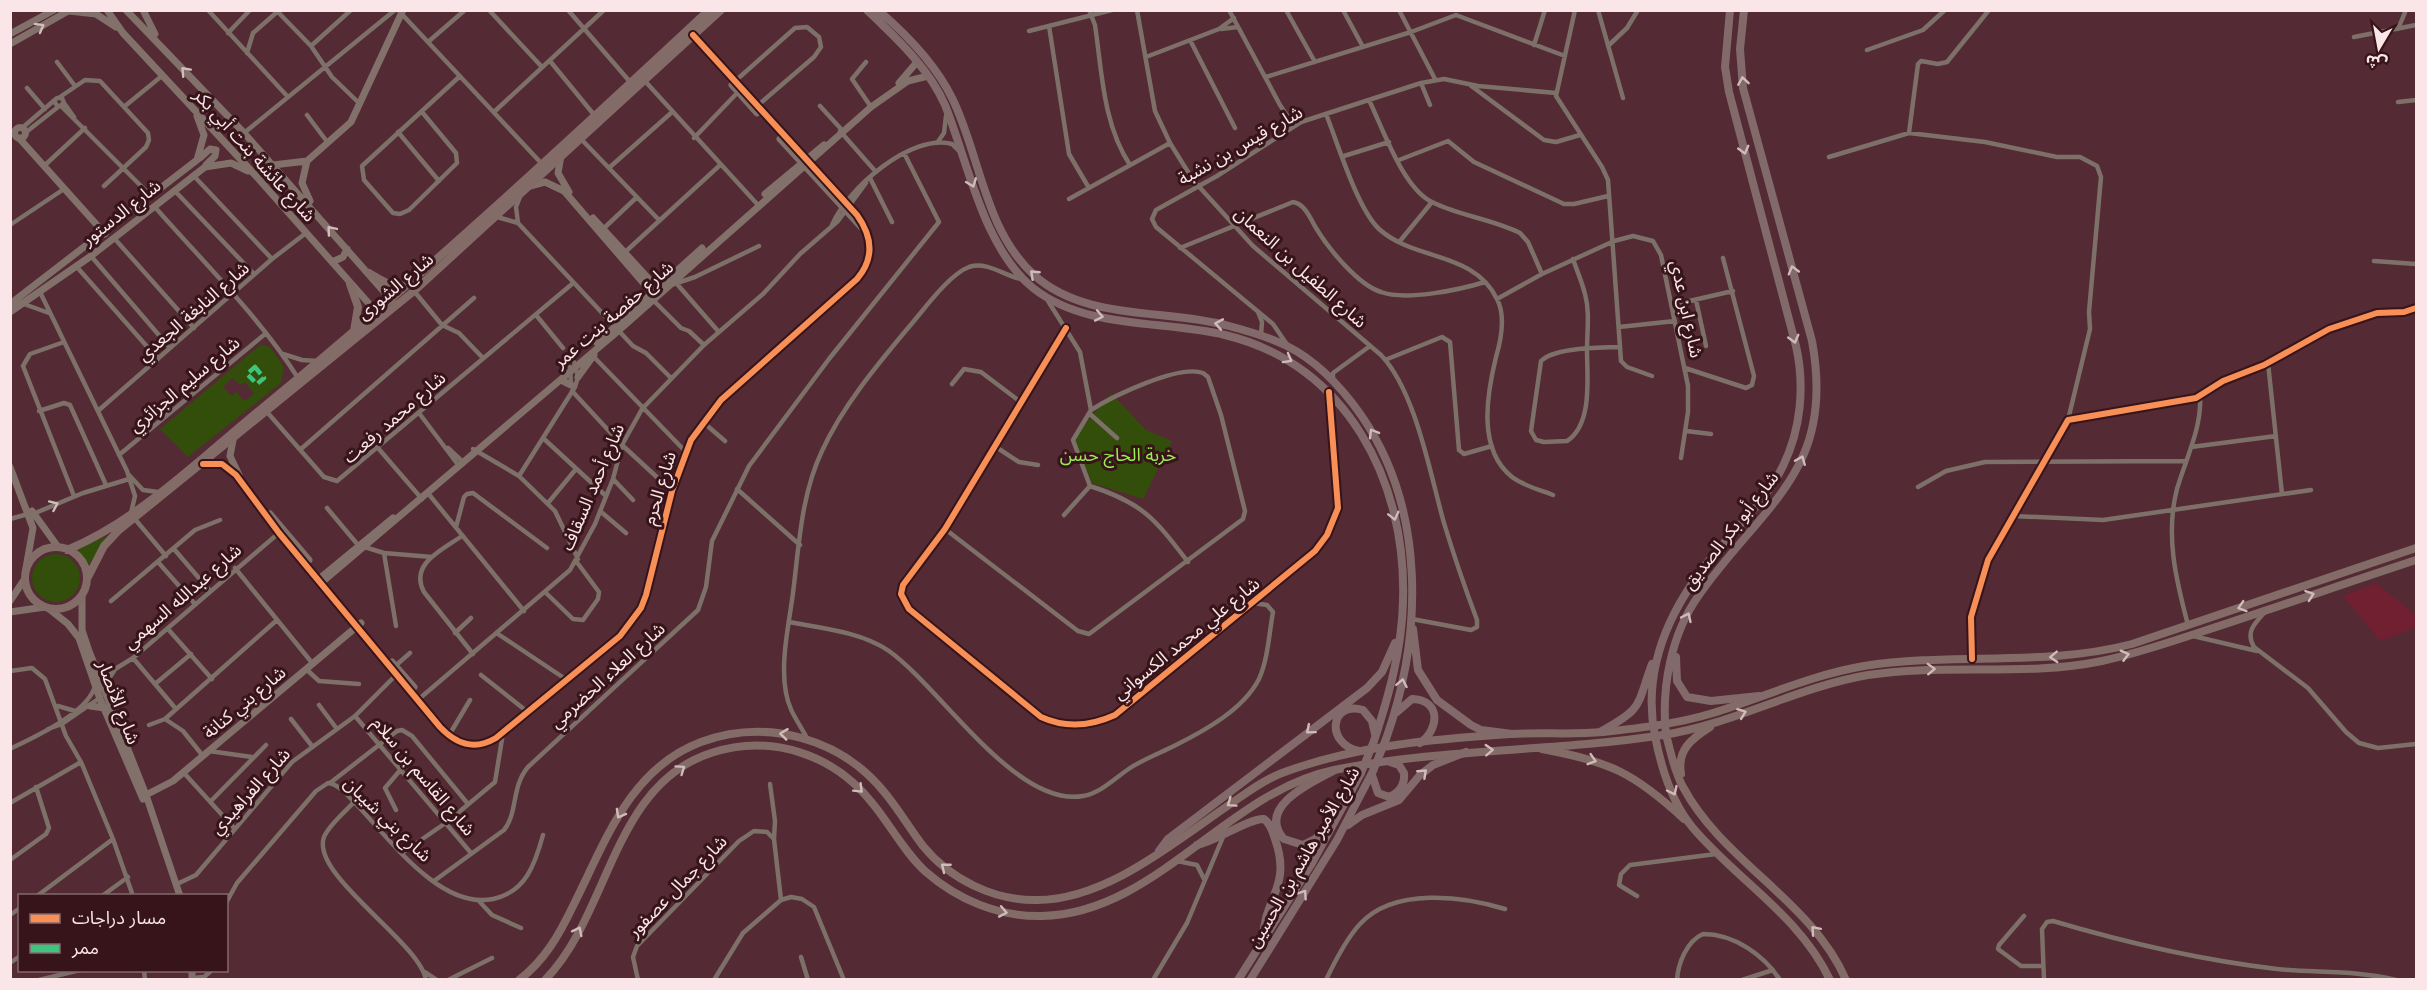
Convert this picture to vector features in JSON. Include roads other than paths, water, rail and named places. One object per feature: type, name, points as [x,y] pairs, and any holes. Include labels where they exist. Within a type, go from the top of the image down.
[{"type":"highway","name":"شارع الأمير هاشم بن الحسين","points":[[867,10],[890,26],[947,88],[988,201],[1020,260],[1033,274],[1060,293],[1085,303],[1226,325],[1288,346],[1333,377],[1372,430],[1396,483],[1408,536],[1413,576],[1412,619],[1393,718],[1372,773],[1343,829],[1250,980]]},
{"type":"highway","name":"شارع الأمير هاشم بن الحسين","points":[[878,10],[928,76],[946,111],[996,239],[1024,279],[1045,296],[1069,308],[1098,316],[1223,334],[1247,341],[1293,362],[1329,392],[1341,406],[1370,448],[1386,486],[1403,562],[1401,626],[1392,679],[1375,738],[1341,814],[1238,980]]},
{"type":"highway","name":"شارع أبو بكر الصديق","points":[[1654,731],[1652,695],[1657,652],[1670,619],[1687,589],[1760,503],[1782,468],[1794,438],[1799,409],[1800,375],[1796,346],[1729,92],[1725,67],[1730,10]]},
{"type":"highway","name":"شارع أبو بكر الصديق","points":[[1666,735],[1666,685],[1686,617],[1698,596],[1790,483],[1806,448],[1814,411],[1816,375],[1812,341],[1743,88],[1740,49],[1744,10]]},
{"type":"highway","points":[[1412,619],[1418,670],[1437,700],[1481,730],[1512,734]]},
{"type":"highway","points":[[1159,850],[1168,839],[1373,682],[1386,665],[1401,626]]},
{"type":"highway","points":[[1676,645],[1677,681],[1687,697],[1711,701],[1759,696]]},
{"type":"highway","points":[[1600,732],[1626,718],[1637,708],[1657,652]]},
{"type":"highway","points":[[1393,718],[1402,705],[1412,699],[1423,700],[1432,707],[1435,716],[1434,726],[1428,738],[1420,743]]},
{"type":"highway","points":[[1359,751],[1344,745],[1337,737],[1335,729],[1340,715],[1348,709],[1363,710],[1372,721],[1375,738]]},
{"type":"highway","points":[[1343,829],[1362,815],[1399,800],[1420,775],[1433,765],[1466,752]]},
{"type":"highway","points":[[1372,773],[1378,794],[1389,797],[1396,793],[1403,784],[1404,773],[1399,765],[1390,762]]},
{"type":"highway","points":[[1335,770],[1300,789],[1285,803],[1279,813],[1278,830],[1284,839],[1303,845],[1315,839],[1341,814]]},
{"type":"highway","points":[[1197,845],[1222,837],[1260,819],[1267,821],[1281,856],[1282,871],[1265,920],[1263,940]]},
{"type":"main road","name":"شارع الشورى","points":[[394,303],[415,281],[709,10]]},
{"type":"main road","name":"شارع الشورى","points":[[87,579],[104,546],[158,492],[354,332],[414,291],[721,10]]},
{"type":"main road","points":[[369,273],[394,286],[403,286],[415,281]]},
{"type":"main road","points":[[351,284],[358,307],[354,332]]},
{"type":"main road","name":"شارع الشورى","points":[[67,550],[103,533],[133,515],[203,464],[267,412],[379,314]]},
{"type":"main road","points":[[58,547],[67,550],[82,561],[87,579],[82,595],[67,607],[46,608],[31,597],[24,580],[26,568],[39,552],[58,547]]},
{"type":"main road","points":[[545,980],[567,951],[634,820],[655,790],[693,761],[718,751],[740,747],[773,747],[803,752],[843,774],[871,801],[923,869],[964,898],[990,909],[1048,916],[1089,908],[1122,894],[1279,791],[1298,780],[1335,770],[1466,752],[1535,748],[1654,731],[1665,725],[1713,713],[1846,669],[1899,661],[2082,655],[2132,644],[2416,548]]},
{"type":"main road","points":[[519,980],[542,959],[557,938],[623,808],[638,785],[661,764],[689,747],[721,736],[753,732],[807,738],[827,746],[860,767],[885,792],[933,857],[949,871],[987,891],[1028,900],[1067,897],[1117,878],[1271,778],[1359,751],[1512,734],[1654,731],[1666,735],[1717,723],[1788,696],[1867,675],[1925,669],[2072,666],[2120,657],[2190,636],[2416,560]]},
{"type":"main road","points":[[1683,788],[1680,770],[1683,750],[1698,735],[1717,723]]},
{"type":"main road","name":"شارع أبو بكر الصديق","points":[[1654,731],[1663,769],[1692,827],[1798,931],[1830,980]]},
{"type":"main road","name":"شارع أبو بكر الصديق","points":[[1666,735],[1683,788],[1711,827],[1818,934],[1846,980]]},
{"type":"main road","points":[[1535,748],[1586,758],[1628,774],[1662,798],[1692,827]]},
{"type":"street","points":[[10,34],[54,10]]},
{"type":"street","name":"شارع عائشة بنت أبي بكر","points":[[107,10],[123,33],[256,176],[379,314]]},
{"type":"street","points":[[143,10],[161,44]]},
{"type":"street","points":[[208,10],[288,97]]},
{"type":"street","points":[[228,33],[250,10]]},
{"type":"street","points":[[311,46],[351,10]]},
{"type":"street","points":[[428,42],[465,10]]},
{"type":"street","points":[[489,10],[542,67]]},
{"type":"street","points":[[568,10],[631,83]]},
{"type":"street","points":[[494,112],[604,10]]},
{"type":"street","name":"شارع الأمير هاشم بن الحسين","points":[[861,10],[890,26]]},
{"type":"street","name":"شارع الأمير هاشم بن الحسين","points":[[882,10],[890,26]]},
{"type":"street","points":[[1029,31],[1090,13],[1112,10]]},
{"type":"street","name":"شارع الطفيل بن النعمان","points":[[1137,10],[1155,111],[1170,143],[1199,186],[1233,226],[1385,360],[1405,394],[1477,620],[1477,627],[1471,630],[1412,619]]},
{"type":"street","points":[[1229,10],[1294,126]]},
{"type":"street","points":[[1286,10],[1315,62]]},
{"type":"street","points":[[1343,10],[1363,47]]},
{"type":"street","points":[[1399,10],[1436,79]]},
{"type":"street","points":[[1534,45],[1545,10]]},
{"type":"street","points":[[1575,10],[1556,93],[1606,174],[1614,241],[1619,347],[1623,365],[1652,376]]},
{"type":"street","points":[[1598,10],[1623,98]]},
{"type":"street","points":[[1608,46],[1627,28],[1638,10]]},
{"type":"street","points":[[1867,50],[1923,30],[1945,10]]},
{"type":"street","points":[[1909,133],[1918,64],[1921,61],[1947,62],[1989,10]]},
{"type":"street","points":[[2398,29],[2406,10]]},
{"type":"street","points":[[10,44],[70,11],[96,14],[123,33]]},
{"type":"street","points":[[247,54],[253,33],[277,11],[311,46],[324,67],[361,104]]},
{"type":"street","points":[[399,11],[542,165]]},
{"type":"street","points":[[244,133],[324,67],[399,11]]},
{"type":"street","points":[[273,165],[307,161],[351,122],[361,104],[399,11]]},
{"type":"street","points":[[118,24],[120,15],[128,12]]},
{"type":"street","name":"شارع عائشة بنت أبي بكر","points":[[128,12],[244,133],[394,303]]},
{"type":"street","points":[[1266,77],[1411,32],[1457,12],[1565,56]]},
{"type":"street","points":[[1090,13],[1095,25],[1111,126],[1120,150],[1130,165]]},
{"type":"street","points":[[1219,29],[1234,18]]},
{"type":"street","points":[[2354,37],[2416,25]]},
{"type":"street","points":[[1049,26],[1069,154],[1089,188]]},
{"type":"street","points":[[733,83],[795,27],[807,27],[819,37],[821,47],[814,57],[755,108]]},
{"type":"street","points":[[1146,57],[1219,29],[1238,27]]},
{"type":"street","name":"شارع الحرم","points":[[474,745],[491,741],[503,733],[620,636],[641,608],[685,451],[729,393],[864,270],[870,247],[866,231],[692,36]]},
{"type":"street","points":[[1190,40],[1235,128]]},
{"type":"street","points":[[550,61],[596,116]]},
{"type":"street","points":[[57,62],[74,87]]},
{"type":"street","points":[[866,62],[852,79],[870,106]]},
{"type":"street","name":"شارع حفصة بنت عمر","points":[[475,450],[617,329],[757,203],[900,82],[917,62]]},
{"type":"street","points":[[124,106],[163,75]]},
{"type":"street","name":"شارع حفصة بنت عمر","points":[[870,106],[908,81],[928,76]]},
{"type":"street","points":[[422,112],[457,155],[456,166],[409,210],[400,214],[390,212],[368,186],[361,174],[362,166],[459,77]]},
{"type":"street","points":[[18,135],[62,103],[74,87],[90,79],[100,81],[148,133],[149,140],[146,147],[104,186]]},
{"type":"street","name":"شارع قيس بن نشبة","points":[[1288,346],[1273,324],[1156,227],[1153,223],[1153,215],[1166,204],[1199,186],[1294,126],[1421,83],[1436,79],[1556,93]]},
{"type":"street","points":[[644,80],[719,166],[757,203]]},
{"type":"street","points":[[1421,83],[1430,105]]},
{"type":"street","points":[[1468,84],[1544,141],[1556,142],[1580,135]]},
{"type":"street","points":[[27,88],[45,109]]},
{"type":"street","points":[[694,138],[740,91]]},
{"type":"street","points":[[1370,100],[1408,179],[1432,202],[1520,232],[1528,242],[1542,274]]},
{"type":"street","points":[[2398,102],[2416,100]]},
{"type":"street","points":[[18,135],[54,101],[62,103],[152,197]]},
{"type":"street","points":[[820,106],[876,172]]},
{"type":"street","points":[[194,108],[204,135],[197,160]]},
{"type":"street","points":[[937,143],[944,133],[946,111]]},
{"type":"street","points":[[610,167],[671,113]]},
{"type":"street","points":[[1326,114],[1370,217],[1381,231],[1400,241],[1468,267],[1485,282],[1497,299],[1501,333],[1488,397],[1487,421],[1492,446],[1503,468],[1512,477],[1553,495]]},
{"type":"street","points":[[307,115],[328,143]]},
{"type":"street","points":[[44,166],[84,128]]},
{"type":"street","points":[[398,132],[439,181]]},
{"type":"street","points":[[1829,157],[1909,133],[1985,142],[2057,157],[2080,157],[2097,166],[2101,177],[2089,312],[2090,329],[2068,420],[1988,560],[1971,617],[1972,658]]},
{"type":"street","points":[[18,135],[31,153],[105,234]]},
{"type":"street","points":[[581,139],[659,220]]},
{"type":"street","points":[[1399,160],[1448,141],[1473,162],[1555,201],[1574,204],[1608,196]]},
{"type":"street","points":[[1344,156],[1389,142]]},
{"type":"street","points":[[937,143],[952,144],[962,155]]},
{"type":"street","name":"شارع أحمد السقاف","points":[[421,698],[546,592],[577,560],[613,479],[622,445],[642,409],[718,331],[763,294],[832,225],[876,172],[904,153],[937,143]]},
{"type":"street","points":[[1069,199],[1170,143]]},
{"type":"street","points":[[197,160],[210,149],[215,148],[215,156],[205,167]]},
{"type":"street","name":"شارع العلاء الحضرمي","points":[[434,881],[507,826],[517,782],[528,767],[694,616],[703,598],[710,549],[736,489],[749,466],[830,359],[939,222],[904,153]]},
{"type":"street","points":[[561,156],[558,169],[562,183],[601,230]]},
{"type":"street","name":"شارع الدستور","points":[[10,304],[105,234],[197,160]]},
{"type":"street","points":[[307,161],[302,183],[314,210]]},
{"type":"street","points":[[205,167],[231,163],[256,176]]},
{"type":"street","points":[[623,254],[719,166]]},
{"type":"street","name":"شارع الدستور","points":[[10,312],[91,256],[205,167]]},
{"type":"street","points":[[193,176],[272,258]]},
{"type":"street","points":[[868,181],[892,222]]},
{"type":"street","points":[[530,186],[545,183],[555,185],[564,191],[623,254],[681,328],[693,334],[704,345]]},
{"type":"street","points":[[10,225],[64,189]]},
{"type":"street","points":[[174,189],[254,274]]},
{"type":"street","points":[[518,223],[516,207],[521,194]]},
{"type":"street","points":[[601,230],[637,197]]},
{"type":"street","points":[[1180,248],[1287,203],[1297,202],[1304,208],[1334,252],[1359,278],[1381,292],[1407,295],[1457,289],[1485,282]]},
{"type":"street","points":[[1400,241],[1432,202]]},
{"type":"street","name":"شارع حفصة بنت عمر","points":[[655,293],[668,286],[757,203]]},
{"type":"street","points":[[154,206],[232,293],[283,354],[298,378]]},
{"type":"street","points":[[10,215],[16,221]]},
{"type":"street","points":[[495,217],[506,217],[518,223],[572,284],[671,378]]},
{"type":"street","name":"شارع النابغة الجعدي","points":[[99,410],[272,258],[306,233]]},
{"type":"street","name":"شارع ابن عدي","points":[[1614,241],[1633,236],[1653,241],[1661,255],[1676,321],[1688,394],[1686,431],[1681,458]]},
{"type":"street","points":[[114,238],[194,328]]},
{"type":"street","points":[[1497,299],[1572,259],[1614,241]]},
{"type":"street","points":[[1604,245],[1615,256]]},
{"type":"street","points":[[668,286],[759,246]]},
{"type":"street","points":[[332,262],[343,257],[347,249]]},
{"type":"street","points":[[91,256],[170,348]]},
{"type":"street","points":[[1685,368],[1746,388],[1752,385],[1754,376],[1723,258]]},
{"type":"street","points":[[1572,259],[1587,305],[1587,349],[1586,403],[1577,432],[1567,441],[1539,442],[1531,432],[1541,361],[1551,354],[1587,349],[1619,347]]},
{"type":"street","points":[[2374,261],[2416,264]]},
{"type":"street","points":[[76,266],[158,359]]},
{"type":"street","points":[[807,738],[792,714],[786,694],[789,622],[808,488],[828,438],[884,357],[924,309],[957,275],[971,267],[987,267],[1024,279]]},
{"type":"street","name":"شارع محمد رفعت","points":[[474,298],[301,448],[324,477],[333,482],[343,478],[572,284]]},
{"type":"street","points":[[677,284],[718,331]]},
{"type":"street","points":[[414,291],[442,324],[459,333],[483,358]]},
{"type":"street","points":[[1672,305],[1733,291]]},
{"type":"street","points":[[40,292],[130,478],[135,496],[133,515],[166,556]]},
{"type":"street","points":[[1045,296],[1080,352],[1090,412],[1117,438]]},
{"type":"street","points":[[1696,300],[1706,346]]},
{"type":"street","points":[[24,304],[51,314]]},
{"type":"street","points":[[1056,312],[1057,308],[1069,308]]},
{"type":"street","points":[[2068,420],[2200,396],[2223,381],[2268,363],[2329,328],[2377,313],[2404,312],[2416,308]]},
{"type":"street","points":[[1257,310],[1262,322],[1261,335]]},
{"type":"street","points":[[536,315],[563,348]]},
{"type":"street","points":[[1619,327],[1676,321]]},
{"type":"street","name":"شارع علي محمد الكسواني","points":[[1066,328],[996,447],[945,529],[903,585],[901,594],[903,601],[1041,717],[1053,722],[1080,724],[1115,715],[1315,552],[1335,516],[1339,495],[1329,392]]},
{"type":"street","name":"شارع حفصة بنت عمر","points":[[323,579],[421,498],[460,462],[561,380],[573,367],[595,352],[617,329]]},
{"type":"street","name":"شارع سليم الجزائري","points":[[119,454],[266,334]]},
{"type":"street","points":[[1385,360],[1442,337],[1446,338],[1450,342],[1459,450],[1464,454],[1492,446]]},
{"type":"street","points":[[64,342],[30,354],[24,361],[23,370],[74,496]]},
{"type":"street","name":"شارع الطفيل بن النعمان","points":[[1333,377],[1338,369],[1370,346]]},
{"type":"street","points":[[519,476],[595,352],[642,409],[685,451]]},
{"type":"street","points":[[283,354],[302,360],[319,361]]},
{"type":"street","points":[[2268,363],[2282,494]]},
{"type":"street","points":[[1315,366],[1332,371],[1338,369]]},
{"type":"street","points":[[573,367],[578,377]]},
{"type":"street","points":[[571,391],[573,367]]},
{"type":"street","points":[[952,384],[963,369],[974,369],[1022,403]]},
{"type":"street","points":[[945,529],[1078,631],[1094,632],[1243,519],[1245,514],[1221,415],[1208,377],[1199,371],[1180,372],[1118,393],[1090,412],[1073,440],[1090,486]]},
{"type":"street","points":[[561,380],[622,445],[672,491]]},
{"type":"street","points":[[2188,625],[2177,585],[2172,548],[2173,510],[2200,411],[2200,396]]},
{"type":"street","points":[[39,411],[64,403],[70,405],[106,485]]},
{"type":"street","points":[[1330,409],[1334,405],[1341,406]]},
{"type":"street","points":[[267,412],[295,446],[301,448]]},
{"type":"street","points":[[418,413],[460,462]]},
{"type":"street","points":[[704,423],[724,441]]},
{"type":"street","points":[[1686,431],[1711,434]]},
{"type":"street","points":[[2191,447],[2276,436]]},
{"type":"street","points":[[543,438],[606,496]]},
{"type":"street","points":[[233,440],[230,456],[237,473],[280,529]]},
{"type":"street","points":[[996,447],[1019,462],[1038,465]]},
{"type":"street","points":[[378,448],[421,498]]},
{"type":"street","points":[[475,450],[519,476],[555,511],[577,560],[599,592],[598,599],[583,620],[573,620],[546,592]]},
{"type":"street","points":[[10,459],[31,514],[33,536],[26,568]]},
{"type":"street","points":[[1918,487],[1939,475],[1969,464],[2045,460],[2186,461]]},
{"type":"street","points":[[203,464],[226,465],[323,579],[396,670],[451,732],[474,745]]},
{"type":"street","points":[[10,467],[31,514],[58,547]]},
{"type":"street","points":[[548,503],[576,469]]},
{"type":"street","points":[[130,478],[143,490],[158,492]]},
{"type":"street","points":[[10,519],[31,514],[74,496],[130,478]]},
{"type":"street","points":[[613,479],[633,500]]},
{"type":"street","points":[[1064,515],[1090,486]]},
{"type":"street","points":[[1090,486],[1121,497],[1151,516],[1188,562]]},
{"type":"street","points":[[736,489],[800,545]]},
{"type":"street","points":[[2013,516],[2103,520],[2311,490]]},
{"type":"street","points":[[428,492],[524,611]]},
{"type":"street","points":[[456,527],[465,495],[472,494],[548,548]]},
{"type":"street","points":[[327,508],[361,547],[432,557]]},
{"type":"street","points":[[600,510],[626,533]]},
{"type":"street","points":[[111,601],[198,529],[220,520]]},
{"type":"street","name":"شارع عبدالله السهمي","points":[[99,684],[111,672],[133,658],[168,629],[280,529]]},
{"type":"street","points":[[462,536],[422,567],[419,581],[424,592],[472,654]]},
{"type":"street","points":[[174,549],[210,591]]},
{"type":"street","points":[[384,552],[396,626]]},
{"type":"street","points":[[158,562],[195,604]]},
{"type":"street","points":[[235,568],[313,664]]},
{"type":"street","points":[[10,601],[17,595],[24,580]]},
{"type":"street","name":"شارع الأنصار","points":[[82,595],[82,630],[94,664],[100,699],[117,732]]},
{"type":"street","points":[[789,622],[828,630],[882,647],[915,673],[1016,774],[1043,790],[1072,797],[1090,794],[1104,787],[1130,768],[1194,735],[1243,701],[1258,680],[1263,668],[1273,612],[1267,605],[1253,603]]},
{"type":"street","points":[[10,612],[46,608]]},
{"type":"street","name":"شارع الأنصار","points":[[46,608],[75,632],[99,684],[144,796],[180,894]]},
{"type":"street","points":[[2267,611],[2253,626],[2250,633],[2252,644],[2259,652],[2308,688],[2346,732],[2359,743],[2378,748],[2416,744]]},
{"type":"street","points":[[455,633],[471,618]]},
{"type":"street","points":[[149,725],[165,719],[277,620]]},
{"type":"street","name":"شارع بني كنانة","points":[[144,796],[166,786],[184,773],[359,624]]},
{"type":"street","points":[[168,629],[212,679]]},
{"type":"street","points":[[498,634],[567,680]]},
{"type":"street","points":[[2190,636],[2259,652]]},
{"type":"street","name":"شارع الفراهيدي","points":[[177,884],[196,875],[292,762],[356,716],[410,653]]},
{"type":"street","points":[[155,684],[191,654]]},
{"type":"street","points":[[133,658],[176,709]]},
{"type":"street","points":[[94,664],[111,672]]},
{"type":"street","points":[[10,671],[25,667],[38,670],[45,679],[63,721]]},
{"type":"street","points":[[306,669],[319,681],[359,684]]},
{"type":"street","name":"شارع عبدالله السهمي","points":[[99,684],[111,672]]},
{"type":"street","points":[[481,675],[529,713]]},
{"type":"street","points":[[63,721],[89,699],[99,684]]},
{"type":"street","points":[[53,698],[113,839],[132,894]]},
{"type":"street","points":[[421,698],[453,739],[464,745],[474,745]]},
{"type":"street","points":[[10,749],[100,699]]},
{"type":"street","points":[[451,732],[470,700]]},
{"type":"street","points":[[319,705],[337,729]]},
{"type":"street","points":[[58,706],[75,711]]},
{"type":"street","points":[[90,706],[105,708]]},
{"type":"street","name":"شارع القاسم بن سلام","points":[[356,716],[382,744],[471,853]]},
{"type":"street","points":[[165,719],[183,731],[206,753],[252,757]]},
{"type":"street","points":[[291,719],[312,746]]},
{"type":"street","points":[[330,783],[399,730],[407,732],[468,804]]},
{"type":"street","points":[[402,853],[447,822],[495,782],[503,733]]},
{"type":"street","points":[[211,801],[266,745]]},
{"type":"street","points":[[10,803],[81,762]]},
{"type":"street","points":[[396,810],[385,788],[402,768]]},
{"type":"street","points":[[184,773],[234,828]]},
{"type":"street","name":"شارع بني شيبان","points":[[228,899],[237,883],[316,791],[330,783],[354,802],[415,867],[455,895],[479,901]]},
{"type":"street","points":[[770,784],[781,900]]},
{"type":"street","points":[[10,860],[46,834],[49,828],[36,787]]},
{"type":"street","points":[[354,802],[325,835],[323,843],[328,856],[350,892],[399,940],[424,972],[437,980]]},
{"type":"street","name":"شارع جمال عصفور","points":[[638,980],[633,957],[637,946],[712,867],[739,841],[754,831],[762,830],[774,838]]},
{"type":"street","points":[[479,901],[501,897],[522,884],[532,868],[543,835]]},
{"type":"street","points":[[1153,980],[1187,923],[1222,837]]},
{"type":"street","points":[[40,894],[113,839]]},
{"type":"street","points":[[1637,896],[1619,885],[1621,874],[1630,866],[1719,854]]},
{"type":"street","points":[[1174,860],[1197,865],[1204,879]]},
{"type":"street","points":[[105,894],[128,877]]},
{"type":"street","points":[[1326,980],[1359,925],[1386,908],[1419,899],[1453,897],[1505,909]]},
{"type":"street","points":[[714,980],[738,939],[781,900],[799,898],[813,907],[844,980]]},
{"type":"street","points":[[479,901],[492,915],[521,928]]},
{"type":"street","points":[[2024,916],[1998,949],[2016,964],[2028,968],[2042,966]]},
{"type":"street","points":[[2044,980],[2042,929],[2047,922],[2053,921],[2116,941],[2179,954],[2277,969],[2396,980]]},
{"type":"street","points":[[1677,980],[1681,962],[1692,940],[1703,934],[1718,936],[1753,951],[1773,969],[1780,980]]},
{"type":"street","points":[[801,957],[808,980]]},
{"type":"street","points":[[448,980],[492,958]]},
{"type":"street","points":[[1742,980],[1773,969]]},
{"type":"street","points":[[39,980],[72,972]]},
{"type":"street","points":[[192,976],[204,977],[210,972]]},
{"type":"street","points":[[424,972],[426,980]]},
{"type":"park label","name":"خربة الحاج حسن","points":[[1118,454]]}]
